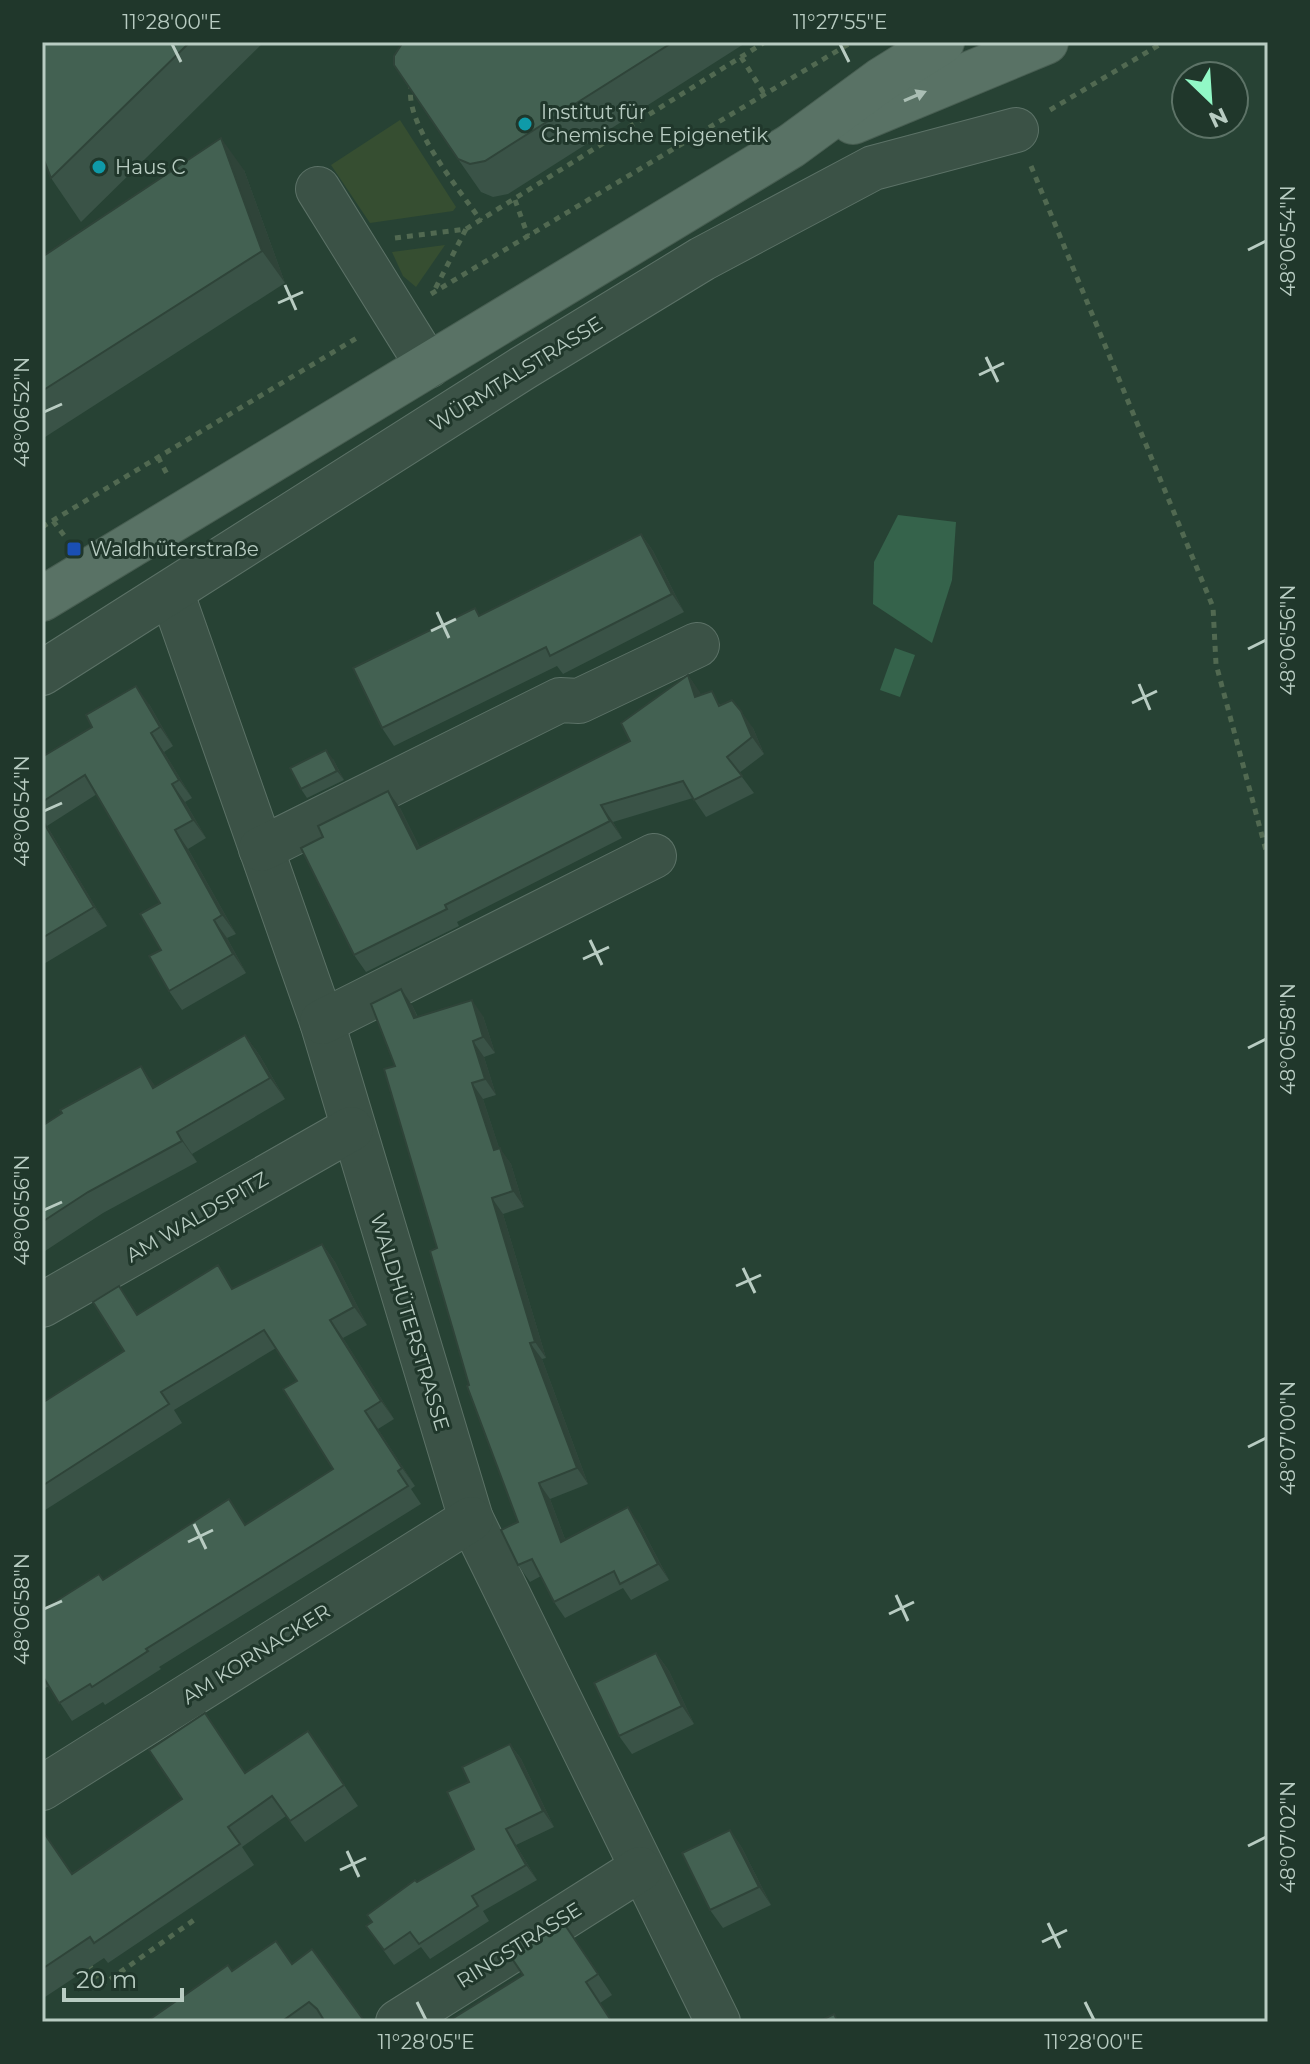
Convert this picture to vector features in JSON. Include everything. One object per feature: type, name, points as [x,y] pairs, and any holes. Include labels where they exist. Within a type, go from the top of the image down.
[{"type":"main road","points":[[42,599],[791,146],[881,80],[942,42]]},
{"type":"main road","points":[[791,146],[1046,42]]},
{"type":"street","name":"WÜRMTALSTRASSE","points":[[42,673],[172,594],[523,368],[702,259],[873,168],[937,148],[985,140],[1016,130]]},
{"type":"street","points":[[318,189],[428,366]]},
{"type":"street","name":"WALDHÜTERSTRASSE","points":[[172,594],[322,1022],[351,1129],[471,1519],[640,1869],[718,2022]]},
{"type":"street","points":[[261,849],[560,700],[579,701],[697,645]]},
{"type":"street","points":[[322,1022],[654,856]]},
{"type":"street","name":"AM WALDSPITZ","points":[[42,1305],[351,1129]]},
{"type":"street","name":"AM KORNACKER","points":[[42,1788],[471,1519]]},
{"type":"street","name":"RINGSTRASSE","points":[[398,2022],[640,1869]]},
{"type":"path","points":[[353,243],[466,229],[765,42]]},
{"type":"path","points":[[840,42],[851,43]]},
{"type":"path","points":[[1164,42],[1016,130],[1213,607],[1216,664],[1268,858]]},
{"type":"path","points":[[42,527],[851,43]]},
{"type":"path","points":[[741,57],[765,95]]},
{"type":"path","points":[[414,77],[409,93],[417,125],[481,221]]},
{"type":"path","points":[[515,200],[528,236]]},
{"type":"path","points":[[433,292],[466,229]]},
{"type":"path","points":[[85,1959],[102,1985],[194,1920]]},
{"type":"shaded area","points":[[400,120],[456,207],[453,211],[370,223],[331,165]]},
{"type":"shaded area","points":[[445,245],[416,287],[403,276],[392,252]]},
{"type":"shaded area","points":[[898,515],[956,522],[952,580],[932,643],[873,604],[874,562]]},
{"type":"shaded area","points":[[895,648],[915,655],[900,697],[880,690]]},
{"type":"building","points":[[42,42],[190,42],[51,178],[42,155]]},
{"type":"building","name":"Institut für Chemische Epigenetik","points":[[403,42],[673,42],[485,161],[470,164],[458,159],[394,65],[394,56]]},
{"type":"building","points":[[221,138],[262,251],[42,391],[42,257]]},
{"type":"building","points":[[641,534],[672,594],[550,656],[546,647],[382,728],[353,668],[475,608],[479,616]]},
{"type":"building","points":[[688,675],[695,697],[712,691],[719,706],[732,700],[741,711],[752,737],[727,757],[742,776],[694,800],[683,781],[601,805],[610,821],[354,955],[301,848],[323,837],[318,826],[388,791],[417,849],[630,741],[621,723]]},
{"type":"building","points":[[136,686],[160,727],[151,733],[179,780],[172,784],[193,820],[175,830],[222,915],[214,920],[233,954],[169,991],[149,956],[161,950],[140,914],[160,903],[85,775],[42,802],[42,757],[92,727],[86,715]]},
{"type":"building","points":[[326,750],[337,771],[301,789],[290,768]]},
{"type":"building","points":[[42,820],[94,907],[42,938]]},
{"type":"building","points":[[401,989],[414,1018],[472,1000],[483,1037],[473,1041],[485,1079],[472,1083],[494,1150],[500,1148],[513,1191],[492,1198],[535,1342],[530,1343],[577,1468],[539,1483],[561,1542],[628,1507],[658,1564],[620,1584],[614,1571],[554,1602],[532,1559],[518,1565],[501,1530],[518,1522],[467,1386],[430,1251],[437,1248],[384,1069],[395,1066],[371,1004]]},
{"type":"building","points":[[245,1035],[270,1078],[177,1132],[182,1141],[88,1192],[42,1222],[42,1126],[62,1113],[60,1110],[141,1066],[153,1088]]},
{"type":"building","points":[[322,1244],[354,1307],[330,1320],[381,1401],[365,1411],[402,1468],[398,1471],[408,1486],[146,1649],[148,1651],[92,1687],[90,1684],[59,1703],[42,1675],[42,1610],[99,1574],[103,1580],[229,1499],[245,1525],[333,1469],[283,1389],[297,1381],[264,1330],[161,1392],[169,1404],[42,1486],[42,1403],[124,1351],[93,1302],[119,1286],[137,1315],[218,1265],[232,1289]]},
{"type":"building","points":[[656,1653],[682,1706],[619,1736],[594,1683]]},
{"type":"building","points":[[205,1713],[245,1773],[308,1731],[344,1785],[290,1821],[272,1796],[228,1827],[240,1844],[94,1943],[90,1937],[42,1969],[42,1830],[72,1874],[182,1799],[149,1750]]},
{"type":"building","points":[[510,1744],[543,1811],[506,1829],[526,1865],[472,1896],[478,1906],[419,1944],[410,1932],[384,1950],[366,1926],[372,1922],[367,1915],[415,1880],[417,1882],[474,1849],[447,1792],[469,1782],[462,1767]]},
{"type":"building","points":[[730,1830],[759,1887],[710,1910],[682,1853]]},
{"type":"building","points":[[563,1922],[598,1974],[586,1982],[612,2022],[447,2022],[523,1975],[511,1957]]},
{"type":"building","points":[[276,1941],[292,1964],[312,1949],[365,2022],[325,2022],[309,2002],[281,2022],[146,2022],[228,1965],[232,1971]]},
{"type":"building","points":[[834,2014],[838,2022],[818,2022]]},
{"type":"place","name":"Institut für Chemische Epigenetik","points":[[525,124]]},
{"type":"place","name":"Haus C","points":[[99,167]]},
{"type":"place","name":"Waldhüterstraße","points":[[74,549]]}]
